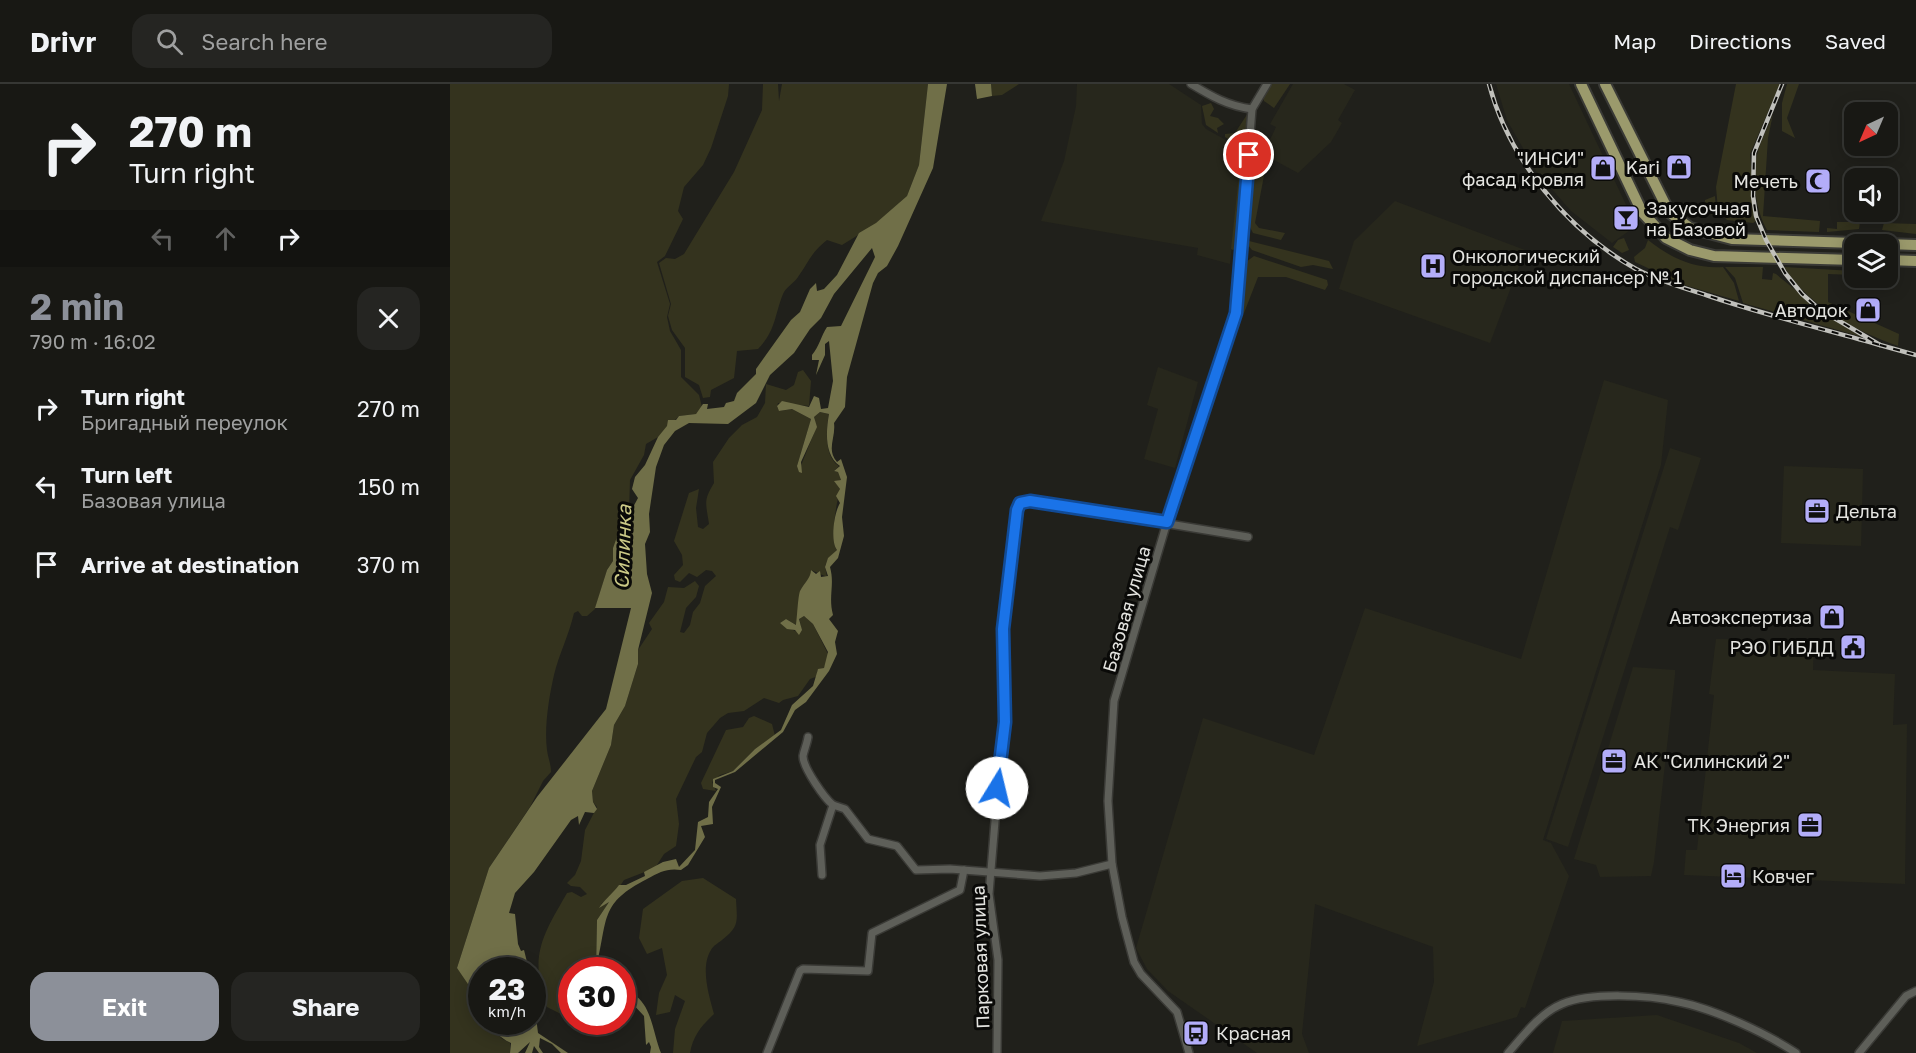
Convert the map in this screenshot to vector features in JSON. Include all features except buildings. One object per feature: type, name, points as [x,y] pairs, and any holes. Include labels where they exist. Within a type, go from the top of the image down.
[{"type":"main road","points":[[1581,84],[1642,212],[1666,238],[1690,250],[1714,256],[1844,260]]},
{"type":"main road","points":[[1605,84],[1669,212],[1690,228],[1732,238],[1916,245]]},
{"type":"main road","points":[[1898,261],[1916,261]]},
{"type":"street","points":[[1191,84],[1229,104],[1251,109]]},
{"type":"street","name":"Базовая улица","points":[[1189,1053],[1184,1030],[1176,1012],[1141,974],[1134,962],[1112,864],[1108,801],[1114,701],[1167,522],[1236,313],[1251,109],[1267,84]]},
{"type":"street","name":"Парковая улица","points":[[997,1053],[998,960],[988,894],[992,874],[996,802],[1005,722],[1003,629],[1017,510],[1020,503],[1030,501],[1167,522]]},
{"type":"street","points":[[1167,522],[1248,537]]},
{"type":"street","points":[[808,737],[803,754],[807,770],[825,799],[845,809],[868,839],[897,846],[916,870],[1056,875],[1112,864]]},
{"type":"street","points":[[822,875],[820,845],[833,805]]},
{"type":"street","points":[[767,1053],[803,969],[868,972],[872,933],[960,891],[964,870]]},
{"type":"street","points":[[1859,1053],[1906,996],[1916,991]]},
{"type":"street","points":[[1508,1053],[1531,1027],[1561,1004],[1585,998],[1624,997],[1679,1002],[1765,1034],[1796,1053]]},
{"type":"shaded area","points":[[450,84],[729,84],[728,96],[711,148],[703,165],[684,187],[678,211],[683,219],[665,256],[657,262],[670,304],[667,317],[670,331],[681,350],[681,377],[699,395],[702,407],[696,414],[679,416],[658,437],[646,444],[644,455],[630,480],[629,513],[613,548],[613,561],[607,570],[595,609],[587,616],[582,616],[578,611],[574,613],[556,667],[550,693],[546,741],[551,772],[543,781],[530,807],[489,868],[457,968],[468,981],[468,1035],[499,1035],[510,1043],[510,1053],[450,1053]]},
{"type":"shaded area","points":[[763,84],[778,84],[779,101],[782,84],[928,84],[919,165],[907,196],[876,224],[842,245],[827,240],[817,249],[784,292],[764,342],[758,349],[737,351],[734,378],[711,390],[710,397],[703,398],[699,385],[685,377],[685,348],[672,330],[668,316],[671,304],[659,263],[666,258],[675,259],[684,254],[734,172],[762,110]]},
{"type":"shaded area","points":[[991,84],[1019,84],[1002,95],[992,96]]},
{"type":"shaded area","points":[[1077,84],[1169,84],[1201,105],[1202,124],[1206,129],[1242,149],[1230,264],[1197,255],[1198,248],[1041,221],[1064,161],[1076,106]]},
{"type":"shaded area","points":[[1271,84],[1290,84],[1274,108],[1264,101],[1263,96]]},
{"type":"shaded area","points":[[1293,84],[1344,84],[1355,90],[1338,120],[1342,123],[1331,142],[1298,173],[1263,154],[1276,127],[1270,124]]},
{"type":"shaded area","points":[[1496,84],[1569,84],[1636,226],[1612,243],[1571,211],[1536,171],[1507,120]]},
{"type":"shaded area","points":[[1736,84],[1780,84],[1750,154],[1756,221],[1753,223],[1727,220],[1718,210],[1716,187]]},
{"type":"shaded area","points":[[1787,84],[1799,84],[1787,118],[1795,138],[1782,131],[1782,103]]},
{"type":"shaded area","points":[[1211,103],[1214,109],[1210,116],[1218,118],[1224,124],[1217,128],[1218,133],[1206,125],[1202,106]]},
{"type":"shaded area","points":[[1248,113],[1248,127],[1236,144],[1225,137],[1225,134],[1235,133]]},
{"type":"shaded area","points":[[1773,114],[1768,138],[1763,216],[1820,221],[1819,232],[1767,230],[1763,222],[1756,193],[1756,164],[1760,145]]},
{"type":"shaded area","points":[[1261,137],[1270,144],[1255,223],[1259,228],[1285,233],[1281,240],[1253,233],[1250,227],[1255,153]]},
{"type":"shaded area","points":[[1243,165],[1237,247],[1233,250],[1231,249],[1240,166]]},
{"type":"shaded area","points":[[1715,196],[1716,210],[1721,217],[1719,218],[1704,211],[1705,200]]},
{"type":"shaded area","name":"Онкологический городской диспансер № 1","points":[[1395,201],[1525,250],[1490,343],[1339,289],[1354,241]]},
{"type":"shaded area","points":[[1837,222],[1860,222],[1859,229],[1827,232],[1827,228],[1837,229]]},
{"type":"shaded area","points":[[1884,223],[1916,224],[1916,234],[1882,230]]},
{"type":"shaded area","points":[[1624,238],[1629,250],[1622,253],[1613,247],[1618,240]]},
{"type":"shaded area","points":[[1648,240],[1683,261],[1702,266],[1723,267],[1734,283],[1739,301],[1684,285],[1635,262],[1634,257],[1645,248]]},
{"type":"shaded area","points":[[1249,241],[1329,261],[1333,269],[1313,265],[1301,267],[1252,250],[1247,244]]},
{"type":"shaded area","points":[[1254,256],[1327,280],[1328,285],[1325,290],[1286,277],[1258,277],[1244,313],[1240,315],[1246,262]]},
{"type":"shaded area","points":[[1725,267],[1763,267],[1762,279],[1772,280],[1773,273],[1776,274],[1826,315],[1862,337],[1743,303],[1735,278]]},
{"type":"shaded area","points":[[1784,267],[1844,270],[1844,275],[1828,274],[1828,302],[1899,334],[1898,346],[1865,333],[1835,316],[1820,306],[1795,282]]},
{"type":"shaded area","points":[[1158,367],[1198,382],[1175,468],[1144,459],[1158,409],[1147,405]]},
{"type":"shaded area","points":[[803,370],[811,381],[809,406],[778,403],[777,407],[780,411],[792,409],[811,419],[797,466],[800,468],[816,428],[814,417],[820,412],[829,414],[828,450],[834,462],[839,466],[834,471],[838,472],[841,480],[835,482],[840,489],[834,530],[837,550],[825,566],[827,577],[811,570],[811,575],[800,591],[800,614],[796,625],[786,619],[780,623],[797,632],[801,626],[799,618],[804,616],[813,624],[829,656],[824,668],[817,671],[818,676],[810,679],[798,696],[779,703],[764,698],[744,711],[728,713],[720,718],[707,733],[702,752],[696,757],[676,799],[679,824],[676,846],[664,854],[655,868],[624,880],[616,892],[601,904],[609,902],[597,920],[596,957],[558,957],[558,1012],[547,1007],[546,957],[539,956],[545,934],[567,893],[572,892],[581,897],[587,894],[580,887],[567,883],[575,875],[581,861],[585,830],[597,807],[593,802],[592,791],[611,745],[614,725],[625,706],[638,664],[638,650],[652,629],[649,623],[664,602],[668,587],[684,588],[695,581],[699,586],[696,597],[686,608],[680,632],[684,633],[690,625],[693,612],[700,603],[705,586],[716,576],[712,571],[706,570],[697,577],[689,573],[680,582],[675,580],[674,575],[683,565],[682,555],[674,541],[689,493],[699,489],[696,508],[698,527],[703,529],[709,524],[706,502],[714,483],[713,462],[729,438],[742,425],[757,417],[765,403],[766,384],[786,390],[794,385],[798,372]]},
{"type":"shaded area","points":[[1604,380],[1668,400],[1661,465],[1543,840],[1551,843],[1569,876],[1525,1008],[1521,1007],[1517,1017],[1417,1046],[1434,982],[1433,947],[1315,904],[1302,1034],[1309,1053],[1257,1053],[1168,991],[1147,969],[1136,948],[1203,718],[1314,755],[1365,608],[1521,659]]},
{"type":"shaded area","points":[[1670,448],[1701,458],[1678,530],[1670,527],[1568,847],[1546,839]]},
{"type":"shaded area","points":[[1784,466],[1863,469],[1861,546],[1781,543]]},
{"type":"shaded area","points":[[1716,639],[1814,641],[1813,670],[1895,674],[1893,725],[1907,724],[1905,884],[1684,875],[1686,850],[1697,850],[1714,695],[1709,694]]},
{"type":"shaded area","points":[[1633,667],[1675,670],[1654,862],[1651,876],[1600,877],[1596,865],[1574,859]]},
{"type":"shaded area","points":[[754,716],[772,724],[775,736],[755,749],[733,771],[720,775],[712,782],[716,791],[703,789],[701,783],[726,730],[743,727],[749,718]]},
{"type":"shaded area","points":[[703,878],[736,899],[736,922],[732,931],[713,947],[706,965],[706,982],[714,1014],[698,1032],[690,1053],[673,1053],[675,1029],[685,1001],[675,995],[670,1012],[656,1015],[659,993],[667,975],[662,948],[647,954],[639,938],[643,909],[682,881]]},
{"type":"shaded area","points":[[1657,1015],[1739,1043],[1757,1053],[1553,1053],[1562,1021]]},
{"type":"water","name":"Силинка","points":[[928,84],[947,84],[933,168],[898,246],[887,266],[878,273],[873,283],[847,377],[845,407],[834,423],[832,453],[837,462],[841,459],[847,477],[842,517],[844,536],[838,558],[830,567],[833,615],[829,619],[838,631],[835,642],[837,654],[829,671],[806,702],[795,710],[783,732],[735,772],[715,780],[715,783],[721,787],[712,807],[713,824],[701,826],[705,837],[688,865],[681,870],[668,870],[652,877],[632,888],[613,904],[608,913],[598,957],[596,957],[597,920],[609,902],[599,908],[601,905],[619,885],[626,885],[645,876],[644,872],[663,862],[676,859],[679,867],[695,850],[698,822],[708,817],[709,802],[718,789],[713,787],[713,779],[733,771],[755,749],[781,730],[792,705],[813,686],[818,669],[824,668],[828,652],[813,624],[804,616],[799,619],[802,630],[799,635],[795,630],[787,629],[780,623],[786,619],[796,625],[800,591],[809,578],[811,570],[816,574],[820,571],[821,577],[828,576],[825,567],[828,558],[837,550],[834,527],[840,503],[836,496],[840,489],[834,481],[841,480],[838,472],[834,471],[840,466],[831,456],[827,442],[829,414],[820,412],[814,417],[817,427],[801,462],[802,473],[799,472],[797,466],[811,419],[792,409],[779,411],[777,406],[782,401],[809,407],[814,396],[819,398],[821,409],[828,408],[833,381],[829,341],[825,344],[825,355],[816,375],[819,360],[812,360],[812,355],[827,327],[841,326],[875,257],[872,248],[834,294],[821,318],[810,329],[794,353],[770,375],[756,403],[728,424],[689,423],[675,431],[664,445],[656,467],[649,514],[650,532],[645,544],[647,574],[652,593],[638,650],[638,664],[625,706],[614,725],[611,745],[592,791],[593,802],[597,809],[594,813],[585,812],[579,825],[578,816],[571,820],[534,872],[515,893],[509,913],[515,914],[518,944],[521,951],[524,950],[526,957],[468,957],[468,984],[457,968],[489,868],[537,797],[606,709],[631,608],[595,608],[607,570],[613,561],[613,548],[617,537],[638,498],[632,489],[635,477],[645,465],[658,437],[667,426],[668,420],[696,414],[703,404],[708,404],[707,409],[724,407],[726,403],[734,401],[737,393],[756,374],[756,369],[791,320],[800,312],[810,289],[816,283],[817,291],[824,289],[837,275],[859,233],[876,223],[907,196],[919,165]]},
{"type":"water","points":[[975,84],[991,84],[992,96],[977,99]]},
{"type":"water","points":[[636,996],[648,1012],[661,1053],[650,1053],[649,1042],[646,1045],[644,1016],[636,1007]]},
{"type":"water","points":[[499,1035],[541,1035],[568,1053],[561,1053],[552,1044],[540,1038],[539,1047],[543,1053],[539,1053],[534,1046],[532,1053],[525,1053],[530,1042],[518,1053],[510,1053],[511,1043]]},
{"type":"railway","points":[[1489,84],[1498,112],[1511,140],[1544,191],[1587,235],[1611,253],[1636,269],[1672,284],[1880,345]]},
{"type":"railway","points":[[1782,84],[1754,153],[1753,196],[1756,216],[1766,240],[1785,273],[1802,294],[1819,309],[1880,345],[1916,355]]},
{"type":"place","name":"Kari","points":[[1679,167]]},
{"type":"place","name":"\"ИНСИ\" фасад кровля","points":[[1603,168]]},
{"type":"place","name":"Мечеть","points":[[1818,181]]},
{"type":"place","name":"Закусочная на Базовой","points":[[1626,218]]},
{"type":"place","name":"Онкологический городской диспансер № 1","points":[[1433,266]]},
{"type":"place","name":"Автодок","points":[[1868,310]]},
{"type":"place","name":"Дельта","points":[[1817,511]]},
{"type":"place","name":"Автоэкспертиза","points":[[1832,617]]},
{"type":"place","name":"РЭО ГИБДД","points":[[1853,647]]},
{"type":"place","name":"АК \"Силинский 2\"","points":[[1614,761]]},
{"type":"place","name":"ТК Энергия","points":[[1810,825]]},
{"type":"place","name":"Ковчег","points":[[1733,876]]},
{"type":"place","name":"Красная","points":[[1196,1033]]},
{"type":"route","points":[[997,788],[1004,751],[1005,722],[1002,642],[1017,510],[1020,503],[1030,501],[1167,522],[1236,313],[1249,155]]}]
